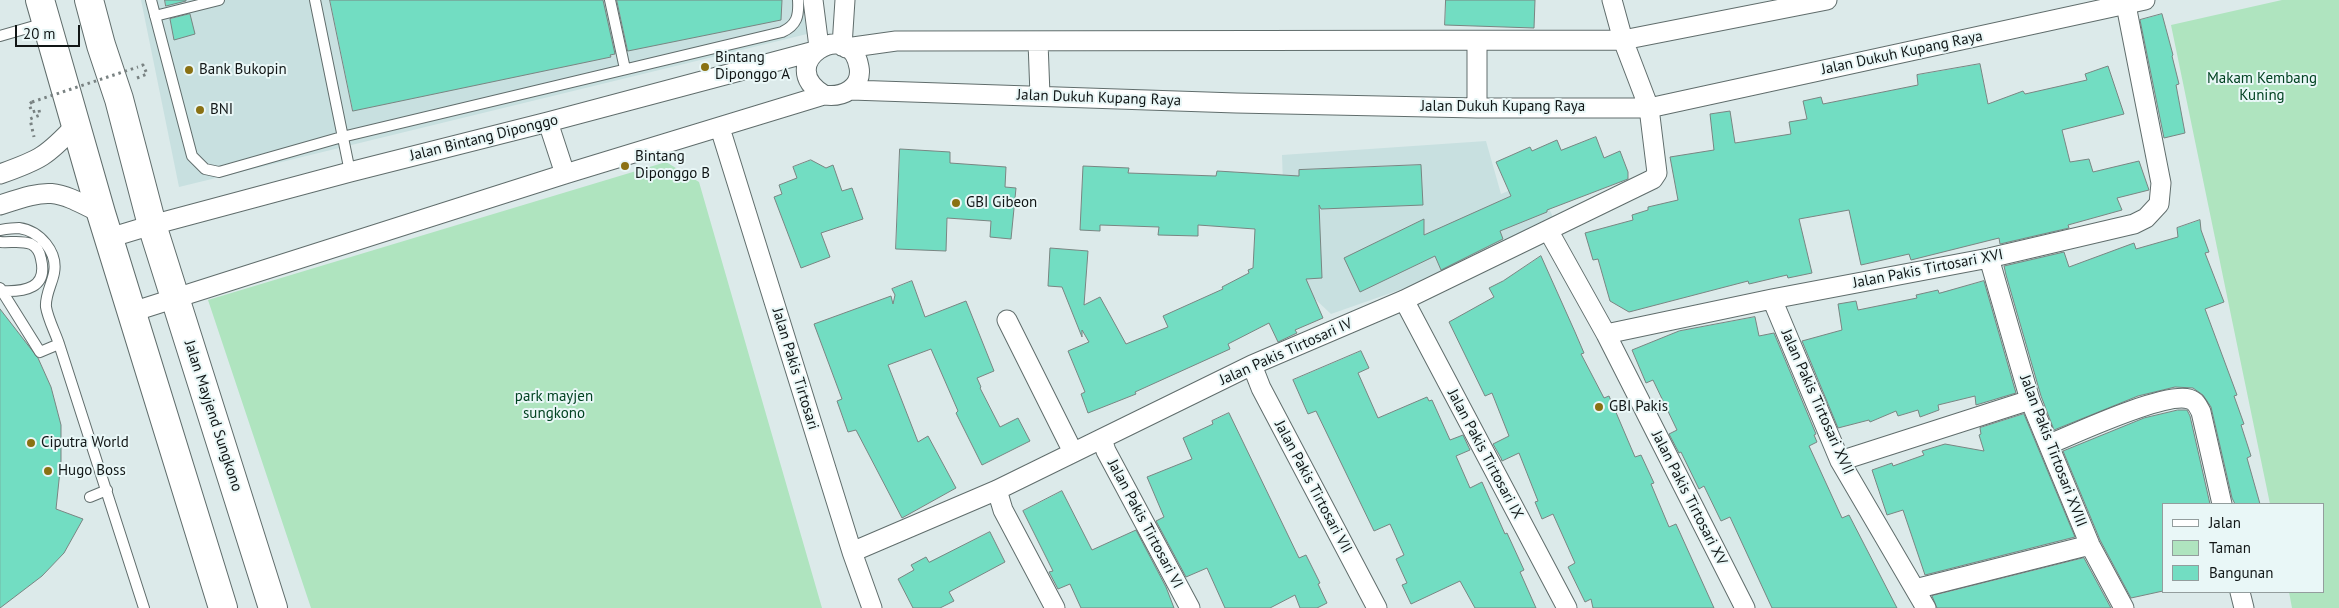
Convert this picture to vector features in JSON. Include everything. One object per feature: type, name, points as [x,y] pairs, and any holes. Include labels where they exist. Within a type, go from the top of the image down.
[{"type":"main road","name":"Jalan Mayjend Sungkono","points":[[89,0],[100,45],[119,99],[152,225],[273,608]]},
{"type":"main road","points":[[43,12],[105,226],[223,608]]},
{"type":"street","points":[[813,0],[817,49],[807,65],[807,74],[809,82],[824,95]]},
{"type":"street","points":[[844,47],[845,0]]},
{"type":"street","points":[[1612,0],[1623,40],[1649,108]]},
{"type":"street","points":[[817,49],[830,44],[844,47],[896,40],[1038,42],[1623,40],[1776,5],[1827,0]]},
{"type":"street","name":"Jalan Dukuh Kupang Raya","points":[[851,90],[1236,103],[1477,108],[1649,108],[2125,2],[2144,0]]},
{"type":"street","name":"Jalan Pakis Tirtosari XVI","points":[[1606,334],[1772,299],[1990,258],[2134,224],[2146,218],[2159,204],[2161,183],[2125,2]]},
{"type":"street","points":[[1477,41],[1477,108]]},
{"type":"street","points":[[1038,42],[1040,95]]},
{"type":"street","points":[[132,312],[565,174],[824,95],[838,95],[851,90],[859,76],[860,68],[853,53],[844,47]]},
{"type":"street","name":"Jalan Bintang Diponggo","points":[[105,226],[152,225],[548,122],[817,49]]},
{"type":"street","name":"Jalan Pakis Tirtosari IV","points":[[852,552],[997,490],[1252,365],[1404,300],[1656,177],[1649,108]]},
{"type":"street","points":[[548,122],[565,174]]},
{"type":"street","points":[[0,174],[36,162],[52,151],[76,125]]},
{"type":"street","name":"Jalan Pakis Tirtosari","points":[[720,128],[852,552],[872,608]]},
{"type":"street","points":[[0,205],[34,194],[48,192],[64,194],[105,226]]},
{"type":"street","points":[[1548,230],[1606,334]]},
{"type":"street","name":"Jalan Pakis Tirtosari XVIII","points":[[1990,258],[2030,400],[2050,444],[2090,545],[2124,608]]},
{"type":"street","name":"Jalan Pakis Tirtosari XVII","points":[[1772,299],[1840,461],[1926,608]]},
{"type":"street","name":"Jalan Pakis Tirtosari IX","points":[[1404,300],[1567,608]]},
{"type":"street","points":[[1007,320],[1073,452]]},
{"type":"street","name":"Jalan Pakis Tirtosari XV","points":[[1606,334],[1745,608]]},
{"type":"street","name":"Jalan Pakis Tirtosari VII","points":[[1252,365],[1261,388],[1377,608]]},
{"type":"street","points":[[2050,444],[2139,409],[2172,400],[2189,399],[2194,401],[2201,412],[2222,503]]},
{"type":"street","points":[[1840,461],[2030,400]]},
{"type":"street","name":"Jalan Pakis Tirtosari VI","points":[[1102,438],[1106,451],[1190,608]]},
{"type":"street","points":[[997,490],[1003,510],[1054,608]]},
{"type":"street","points":[[1915,588],[2090,545]]},
{"type":"street","points":[[2240,593],[2244,608]]},
{"type":"lane","points":[[151,0],[192,156],[205,169],[219,172],[342,137],[782,32],[793,27],[799,15],[798,0]]},
{"type":"lane","points":[[155,16],[219,0]]},
{"type":"lane","points":[[315,0],[350,172]]},
{"type":"lane","points":[[610,0],[625,69]]},
{"type":"lane","points":[[0,36],[43,12]]},
{"type":"lane","points":[[0,230],[24,229],[41,238],[50,250],[54,260],[54,272],[46,298],[46,308],[144,608]]},
{"type":"lane","points":[[0,242],[32,244],[41,256],[43,269],[41,279],[34,286],[18,292],[1,289]]},
{"type":"lane","points":[[1,289],[40,352],[59,344]]},
{"type":"lane","points":[[90,497],[107,490]]},
{"type":"path","points":[[33,132],[30,119],[40,115],[39,110],[32,112],[29,104],[32,102],[138,67]]},
{"type":"shaded area","points":[[141,0],[802,0],[807,34],[179,187]]},
{"type":"shaded area","points":[[1486,141],[1501,194],[1535,180],[1555,221],[1445,274],[1331,314],[1315,299],[1287,301],[1282,155]]},
{"type":"green space","name":"Makam Kembang Kuning","points":[[2282,0],[2339,0],[2339,608],[2292,608],[2289,593],[2324,593],[2324,503],[2270,503],[2171,25]]},
{"type":"green space","name":"park mayjen sungkono","points":[[666,162],[699,182],[822,608],[311,608],[208,300]]},
{"type":"building","points":[[165,0],[186,0],[186,1],[166,6]]},
{"type":"building","points":[[330,0],[603,0],[615,54],[610,55],[611,57],[353,111]]},
{"type":"building","points":[[617,0],[782,0],[781,20],[628,51]]},
{"type":"building","points":[[1446,0],[1535,0],[1534,28],[1445,25]]},
{"type":"building","points":[[190,14],[195,34],[174,40],[170,19]]},
{"type":"building","points":[[2162,14],[2179,84],[2176,85],[2185,133],[2164,138],[2140,20]]},
{"type":"building","points":[[1980,64],[1988,104],[2023,91],[2025,94],[2087,80],[2085,74],[2108,66],[2124,114],[2062,130],[2070,162],[2089,159],[2093,172],[2139,161],[2149,190],[2117,198],[2122,210],[2068,225],[2069,228],[2000,244],[1999,238],[1911,260],[1909,254],[1861,265],[1849,210],[1799,219],[1812,273],[1788,278],[1787,275],[1749,284],[1748,281],[1629,312],[1610,301],[1598,259],[1593,260],[1585,233],[1633,220],[1632,215],[1648,210],[1648,207],[1678,200],[1670,157],[1714,150],[1710,114],[1730,111],[1735,143],[1791,134],[1789,122],[1807,119],[1803,101],[1821,97],[1823,104],[1918,85],[1917,75]]},
{"type":"building","points":[[1596,137],[1604,158],[1620,151],[1628,172],[1628,179],[1547,210],[1547,212],[1500,231],[1503,239],[1441,270],[1435,256],[1360,292],[1344,258],[1424,219],[1424,235],[1511,196],[1496,162],[1530,147],[1532,151],[1557,140],[1561,150]]},
{"type":"building","name":"GBI Gibeon","points":[[900,149],[950,152],[950,163],[1006,167],[1005,187],[1016,188],[1011,239],[990,237],[991,221],[947,218],[946,251],[896,249]]},
{"type":"building","points":[[811,160],[826,168],[833,165],[842,191],[852,188],[863,219],[821,233],[830,257],[801,268],[774,197],[782,194],[779,185],[797,178],[793,167]]},
{"type":"building","points":[[1421,165],[1423,205],[1321,209],[1319,205],[1322,278],[1306,279],[1323,318],[1295,330],[1297,333],[1278,342],[1269,323],[1228,344],[1230,349],[1135,392],[1136,394],[1088,413],[1081,394],[1085,392],[1068,351],[1089,342],[1082,330],[1082,337],[1062,287],[1048,286],[1050,248],[1088,251],[1084,305],[1100,297],[1126,344],[1168,327],[1163,316],[1223,289],[1222,287],[1249,273],[1248,270],[1253,268],[1255,229],[1198,225],[1198,236],[1158,235],[1159,227],[1100,225],[1100,231],[1080,230],[1083,166],[1129,168],[1128,173],[1216,176],[1217,171],[1299,176],[1299,170]]},
{"type":"building","points":[[2200,220],[2201,230],[2209,252],[2205,253],[2224,302],[2205,309],[2237,395],[2234,396],[2244,424],[2241,425],[2251,456],[2247,458],[2260,503],[2234,503],[2211,407],[2203,395],[2193,388],[2175,387],[2138,396],[2054,430],[2041,396],[2004,266],[2064,252],[2069,267],[2134,243],[2136,249],[2178,237],[2177,228]]},
{"type":"building","points":[[1541,256],[1584,353],[1581,354],[1604,398],[1609,396],[1635,457],[1641,455],[1654,483],[1651,484],[1669,527],[1676,524],[1714,608],[1593,608],[1591,599],[1585,602],[1568,567],[1575,563],[1553,514],[1542,519],[1535,502],[1538,501],[1519,453],[1502,461],[1493,444],[1509,436],[1492,393],[1485,396],[1449,322],[1494,297],[1489,288]]},
{"type":"building","points":[[912,281],[925,317],[966,301],[994,371],[977,378],[980,388],[1000,427],[1018,418],[1030,441],[982,465],[956,413],[958,411],[931,349],[888,365],[918,442],[928,436],[956,488],[902,518],[856,430],[848,432],[837,401],[842,399],[814,324],[891,296],[893,304],[895,295],[892,289]]},
{"type":"building","points":[[1984,281],[2016,393],[1976,405],[1975,396],[1938,405],[1939,410],[1920,417],[1918,410],[1898,416],[1896,411],[1870,422],[1869,420],[1838,428],[1802,341],[1842,330],[1838,304],[1856,301],[1858,310],[1917,298],[1916,295],[1938,290],[1939,293]]},
{"type":"building","name":"Ciputra World","points":[[0,309],[38,358],[51,387],[61,425],[61,461],[56,509],[83,519],[64,553],[42,576],[0,608]]},
{"type":"building","points":[[1755,317],[1759,336],[1774,333],[1816,434],[1814,435],[1817,442],[1809,446],[1842,518],[1849,515],[1897,608],[1772,608],[1730,517],[1721,521],[1704,486],[1699,489],[1681,452],[1679,453],[1669,434],[1677,430],[1653,380],[1646,383],[1632,350],[1679,331]]},
{"type":"building","points":[[1361,351],[1369,368],[1358,373],[1378,418],[1427,397],[1429,401],[1432,400],[1450,440],[1463,435],[1470,450],[1456,456],[1470,488],[1482,482],[1505,534],[1507,533],[1524,570],[1520,572],[1536,608],[1475,608],[1460,581],[1411,604],[1402,585],[1407,583],[1396,559],[1404,555],[1390,524],[1374,531],[1316,411],[1308,414],[1293,380]]},
{"type":"building","points":[[2178,410],[2187,410],[2210,503],[2162,503],[2162,591],[2131,598],[2100,540],[2063,451],[2144,418]]},
{"type":"building","points":[[1229,413],[1299,558],[1306,555],[1320,583],[1318,584],[1327,603],[1317,608],[1300,608],[1295,595],[1270,608],[1225,608],[1207,568],[1186,577],[1156,521],[1164,517],[1147,477],[1192,459],[1183,438],[1213,424],[1212,421]]},
{"type":"building","points":[[2024,414],[2075,537],[1925,575],[1903,510],[1887,515],[1872,470],[1892,463],[1893,466],[1924,455],[1922,451],[1945,444],[1984,451],[1979,435],[1981,434],[1980,428]]},
{"type":"building","points":[[1062,491],[1092,550],[1136,530],[1166,587],[1174,608],[1081,608],[1070,584],[1058,589],[1049,572],[1053,571],[1023,511]]},
{"type":"building","points":[[990,532],[1005,562],[949,592],[954,601],[940,608],[913,608],[898,579],[914,570],[911,565],[926,557],[929,562]]},
{"type":"building","points":[[2084,558],[2111,608],[1937,608],[1932,596]]},
{"type":"place","name":"Bintang Diponggo A","points":[[705,67]]},
{"type":"place","name":"Bank Bukopin","points":[[189,70]]},
{"type":"place","name":"BNI","points":[[200,110]]},
{"type":"place","name":"Bintang Diponggo B","points":[[625,166]]},
{"type":"place","name":"GBI Gibeon","points":[[956,203]]},
{"type":"place","name":"GBI Pakis","points":[[1599,407]]},
{"type":"place","name":"Ciputra World","points":[[31,443]]},
{"type":"place","name":"Hugo Boss","points":[[48,471]]}]
